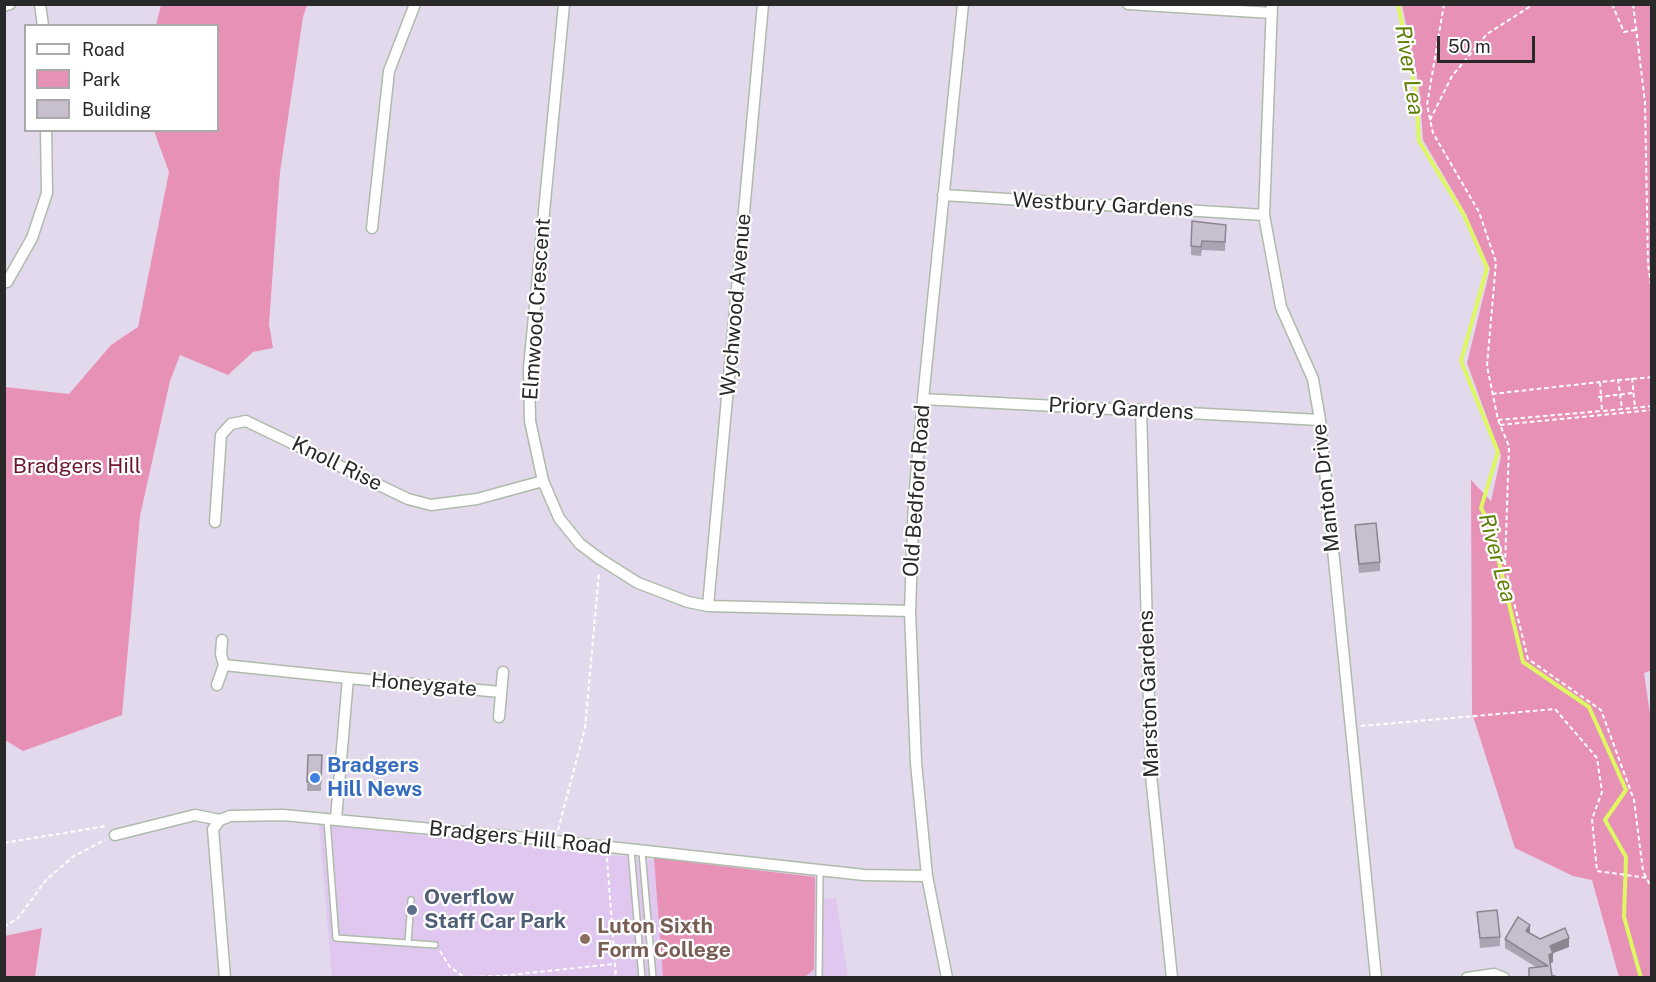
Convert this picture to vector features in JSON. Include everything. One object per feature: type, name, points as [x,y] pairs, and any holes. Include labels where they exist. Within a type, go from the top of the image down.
[{"type":"street","points":[[4,6],[10,4]]},
{"type":"street","points":[[40,4],[43,24]]},
{"type":"street","points":[[372,228],[389,71],[415,4]]},
{"type":"street","name":"Elmwood Crescent","points":[[564,4],[529,368],[530,421],[543,481],[559,518],[580,544],[600,559],[638,583],[688,602],[708,606],[910,611]]},
{"type":"street","name":"Wychwood Avenue","points":[[708,606],[763,4]]},
{"type":"street","name":"Old Bedford Road","points":[[947,978],[927,876],[916,763],[910,611],[914,500],[963,4]]},
{"type":"street","points":[[1128,4],[1272,9]]},
{"type":"street","name":"Manton Drive","points":[[1272,9],[1264,215],[1281,308],[1313,379],[1320,420],[1376,978]]},
{"type":"street","points":[[7,282],[32,238],[47,192],[46,132]]},
{"type":"street","name":"Westbury Gardens","points":[[943,195],[1264,215]]},
{"type":"street","name":"Priory Gardens","points":[[923,399],[1320,420]]},
{"type":"street","name":"Marston Gardens","points":[[1141,409],[1151,775],[1172,978]]},
{"type":"street","name":"Knoll Rise","points":[[215,522],[221,435],[231,424],[246,421],[408,499],[431,505],[477,500],[543,481]]},
{"type":"street","points":[[218,685],[224,665],[221,654],[222,640]]},
{"type":"street","name":"Honeygate","points":[[224,665],[501,692]]},
{"type":"street","points":[[499,717],[503,672]]},
{"type":"street","name":"Honeygate","points":[[332,818],[348,678]]},
{"type":"street","name":"Bradgers Hill Road","points":[[115,830],[195,816],[220,820],[230,816],[284,815],[332,818],[820,870],[912,878],[927,876]]},
{"type":"street","points":[[220,820],[213,829],[225,978]]},
{"type":"street","points":[[1467,978],[1499,976]]},
{"type":"lane","points":[[332,818],[336,938],[435,945]]},
{"type":"lane","points":[[637,851],[642,978]]},
{"type":"lane","points":[[637,851],[652,978]]},
{"type":"lane","points":[[819,978],[820,870]]},
{"type":"lane","points":[[408,943],[411,900]]},
{"type":"path","points":[[1444,4],[1427,105],[1433,133],[1479,212],[1496,262],[1487,366],[1498,420],[1509,446],[1505,566],[1528,659],[1601,710],[1634,800],[1643,871],[1652,889]]},
{"type":"path","points":[[1430,120],[1452,76],[1487,34],[1534,4]]},
{"type":"path","points":[[1612,4],[1624,32],[1637,30]]},
{"type":"path","points":[[1633,4],[1645,102],[1652,293]]},
{"type":"path","points":[[1492,394],[1652,377]]},
{"type":"path","points":[[1632,378],[1635,408]]},
{"type":"path","points":[[1618,380],[1622,409]]},
{"type":"path","points":[[1600,382],[1599,396],[1602,411]]},
{"type":"path","points":[[1599,396],[1633,393]]},
{"type":"path","points":[[1498,420],[1652,408]]},
{"type":"path","points":[[1500,425],[1652,408]]},
{"type":"path","points":[[555,841],[585,728],[600,559]]},
{"type":"path","points":[[1350,727],[1555,709],[1597,758],[1602,792],[1592,819],[1597,871],[1648,878]]},
{"type":"path","points":[[4,843],[115,830]]},
{"type":"path","points":[[4,927],[18,918],[46,880],[74,856],[115,830]]},
{"type":"path","points":[[606,848],[616,978]]},
{"type":"path","points":[[435,945],[450,966],[464,976],[500,976],[614,964]]},
{"type":"shaded area","name":"Luton Sixth Form College","points":[[319,824],[815,877],[823,899],[836,898],[848,977],[332,977]]},
{"type":"green space","name":"Bradgers Hill","points":[[161,5],[307,5],[303,17],[280,172],[269,324],[273,348],[253,352],[228,375],[180,355],[170,381],[140,516],[122,715],[23,751],[5,740],[5,387],[69,394],[111,345],[138,327],[169,172],[154,132],[219,132],[219,24],[156,24]]},
{"type":"green space","points":[[1402,5],[1650,5],[1652,670],[1644,673],[1652,727],[1651,977],[1619,977],[1592,880],[1573,876],[1515,848],[1472,713],[1471,480],[1491,501],[1501,456],[1467,363],[1490,269],[1466,214],[1423,140],[1419,86]]},
{"type":"green space","points":[[654,858],[815,877],[814,969],[805,977],[663,977]]},
{"type":"green space","points":[[42,928],[35,977],[5,977],[5,936]]},
{"type":"building","points":[[1192,221],[1226,225],[1225,242],[1202,241],[1201,247],[1191,246]]},
{"type":"building","points":[[1376,523],[1380,562],[1359,564],[1355,525]]},
{"type":"building","name":"Bradgers Hill News","points":[[308,755],[322,755],[321,782],[307,782]]},
{"type":"building","points":[[1497,910],[1500,937],[1480,938],[1477,912]]},
{"type":"building","points":[[1518,917],[1530,925],[1526,931],[1540,939],[1565,928],[1569,938],[1550,946],[1553,953],[1549,955],[1552,976],[1555,978],[1529,978],[1529,968],[1548,966],[1505,939]]},
{"type":"waterway","name":"River Lea","points":[[1398,4],[1416,94],[1419,141],[1464,215],[1487,268],[1461,361],[1498,452],[1481,508],[1490,525],[1523,662],[1589,707],[1626,790],[1605,820],[1626,857],[1624,917],[1641,978]]},
{"type":"place","name":"Bradgers Hill News","points":[[315,778]]},
{"type":"place","name":"Overflow Staff Car Park","points":[[412,910]]},
{"type":"place","name":"Luton Sixth Form College","points":[[585,939]]}]
